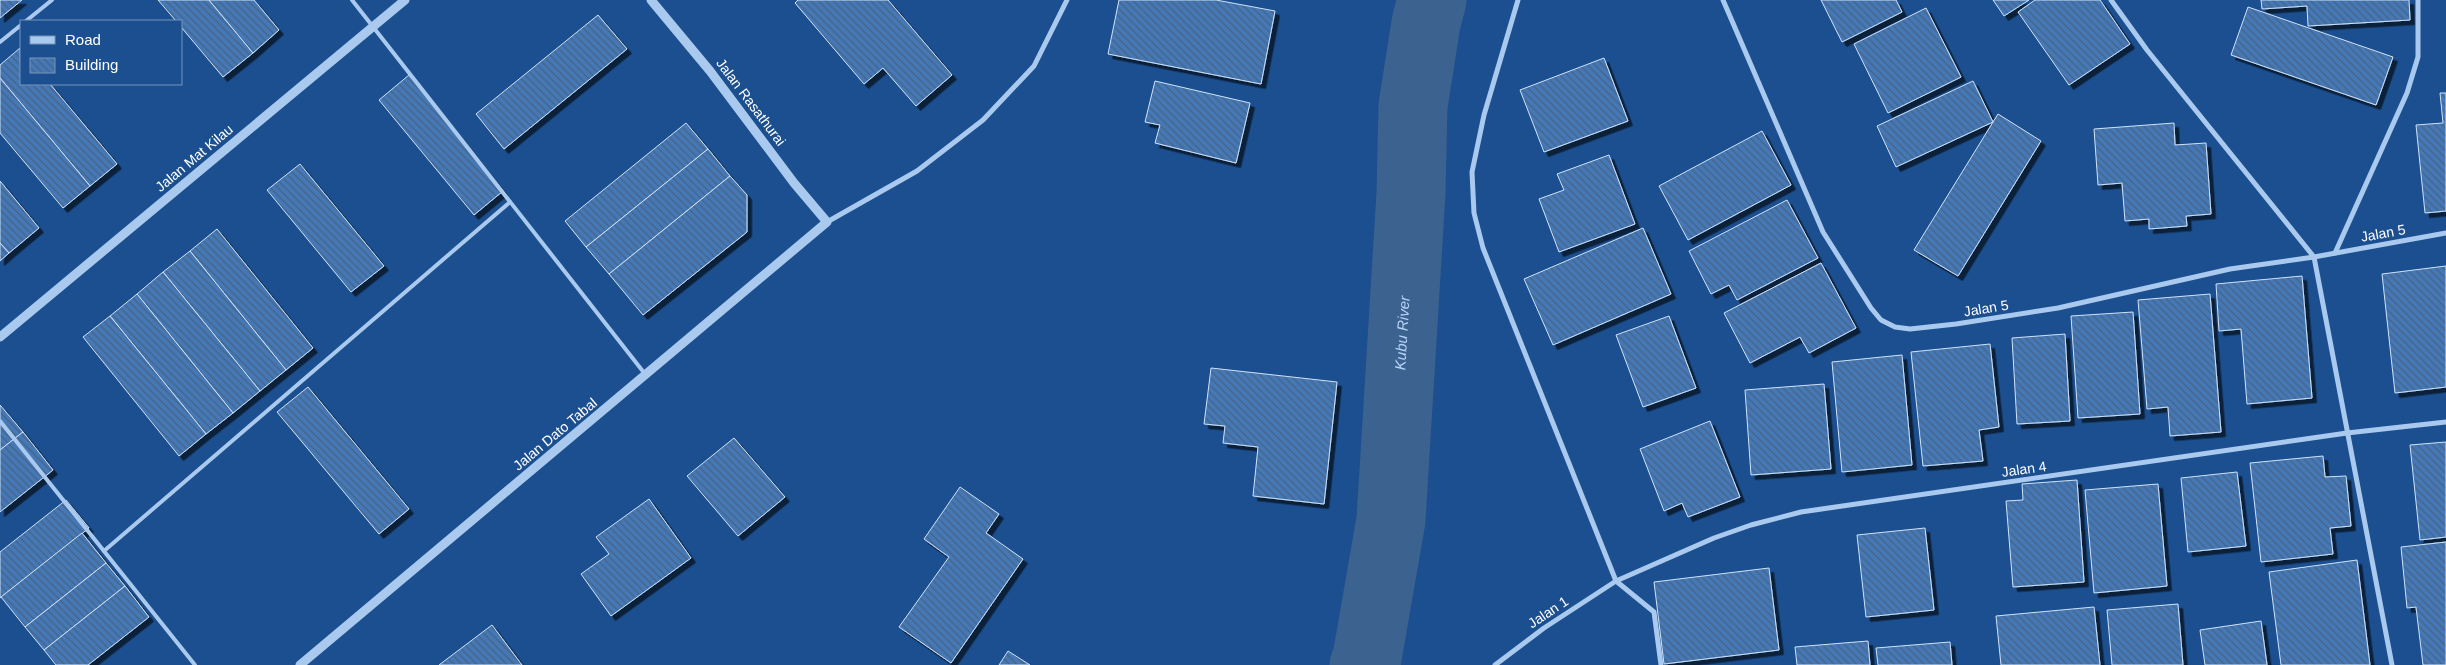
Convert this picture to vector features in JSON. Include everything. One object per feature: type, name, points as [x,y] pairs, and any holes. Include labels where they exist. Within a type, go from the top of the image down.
[{"type":"street","name":"Jalan Mat Kilau","points":[[0,337],[405,0]]},
{"type":"street","name":"Jalan Rasathurai","points":[[651,0],[710,71],[794,183],[827,222]]},
{"type":"street","points":[[827,222],[916,171],[983,120],[1034,66],[1067,0]]},
{"type":"street","points":[[1518,0],[1484,115],[1472,172],[1474,213],[1483,248],[1616,581],[1654,612],[1661,665]]},
{"type":"street","name":"Jalan 5","points":[[1723,0],[1823,232],[1871,308],[1881,320],[1895,328],[1910,329],[1956,324],[2058,308],[2230,269],[2314,257],[2446,233]]},
{"type":"street","points":[[2111,0],[2147,50],[2314,257],[2392,665]]},
{"type":"street","points":[[2335,253],[2407,93],[2418,57],[2418,0]]},
{"type":"street","name":"Jalan Dato Tabal","points":[[300,665],[827,222]]},
{"type":"street","name":"Jalan 4","points":[[1616,581],[1714,538],[1751,525],[1801,512],[2347,433],[2446,422]]},
{"type":"street","name":"Jalan 1","points":[[1495,665],[1544,628],[1616,581]]},
{"type":"lane","points":[[27,20],[52,0]]},
{"type":"lane","points":[[352,0],[646,376]]},
{"type":"lane","points":[[0,42],[20,26]]},
{"type":"lane","points":[[104,551],[510,202]]},
{"type":"lane","points":[[0,421],[195,665]]},
{"type":"building","points":[[0,0],[22,0],[0,18]]},
{"type":"building","points":[[158,0],[209,0],[253,53],[223,77],[182,28],[182,20],[175,20]]},
{"type":"building","points":[[209,0],[254,0],[279,30],[253,53]]},
{"type":"building","points":[[798,0],[888,0],[952,75],[916,106],[883,68],[864,84],[795,3]]},
{"type":"building","points":[[1119,0],[1216,0],[1275,11],[1261,84],[1108,54]]},
{"type":"building","points":[[1821,0],[1896,0],[1902,12],[1842,42]]},
{"type":"building","points":[[1993,0],[2029,0],[2004,16]]},
{"type":"building","points":[[2035,0],[2100,0],[2130,44],[2069,85],[2018,12]]},
{"type":"building","points":[[2261,0],[2409,0],[2410,20],[2308,26],[2307,6],[2262,9]]},
{"type":"building","points":[[2248,7],[2393,57],[2376,105],[2231,55]]},
{"type":"building","points":[[1926,8],[1961,77],[1888,113],[1854,44]]},
{"type":"building","points":[[598,15],[627,49],[504,149],[476,114]]},
{"type":"building","points":[[20,48],[20,85],[51,85],[117,164],[90,186],[0,78],[0,65]]},
{"type":"building","points":[[1604,58],[1628,121],[1544,152],[1520,90]]},
{"type":"building","points":[[409,75],[503,191],[474,215],[379,100]]},
{"type":"building","points":[[0,78],[90,186],[63,208],[0,133]]},
{"type":"building","points":[[1155,81],[1250,103],[1236,163],[1155,143],[1160,125],[1145,122]]},
{"type":"building","points":[[1973,81],[1993,122],[1896,167],[1877,126]]},
{"type":"building","points":[[2440,93],[2446,93],[2446,211],[2425,213],[2416,125],[2443,123]]},
{"type":"building","points":[[1998,114],[2041,141],[1958,276],[1914,250]]},
{"type":"building","points":[[686,123],[708,149],[586,247],[565,221]]},
{"type":"building","points":[[2174,123],[2175,145],[2206,143],[2211,214],[2186,216],[2187,226],[2149,229],[2149,219],[2125,221],[2122,183],[2098,185],[2094,129]]},
{"type":"building","points":[[1762,131],[1791,185],[1688,240],[1659,186]]},
{"type":"building","points":[[708,149],[730,176],[609,274],[586,247]]},
{"type":"building","points":[[1609,155],[1635,224],[1559,252],[1539,199],[1564,190],[1557,174]]},
{"type":"building","points":[[300,164],[384,266],[351,292],[267,190]]},
{"type":"building","points":[[730,176],[747,195],[747,232],[643,315],[609,274]]},
{"type":"building","points":[[0,181],[39,228],[9,253],[0,243]]},
{"type":"building","points":[[1787,200],[1818,258],[1737,300],[1729,285],[1711,294],[1689,251]]},
{"type":"building","points":[[1643,228],[1671,294],[1553,345],[1524,279]]},
{"type":"building","points":[[217,229],[313,348],[286,370],[190,251]]},
{"type":"building","points":[[0,243],[9,253],[0,261]]},
{"type":"building","points":[[190,251],[286,370],[260,391],[163,272]]},
{"type":"building","points":[[1821,263],[1856,328],[1809,353],[1800,337],[1750,363],[1724,313]]},
{"type":"building","points":[[2446,266],[2446,387],[2395,393],[2382,274]]},
{"type":"building","points":[[163,272],[260,391],[233,413],[137,294]]},
{"type":"building","points":[[2302,276],[2312,398],[2247,404],[2241,329],[2219,331],[2216,284]]},
{"type":"building","points":[[137,294],[233,413],[206,434],[110,316]]},
{"type":"building","points":[[2210,294],[2221,432],[2170,436],[2168,407],[2147,409],[2138,300]]},
{"type":"building","points":[[2133,312],[2140,414],[2078,418],[2071,316]]},
{"type":"building","points":[[110,316],[206,434],[179,456],[83,337]]},
{"type":"building","points":[[1669,316],[1696,388],[1643,407],[1616,335]]},
{"type":"building","points":[[2065,334],[2070,421],[2017,424],[2012,338]]},
{"type":"building","points":[[1990,344],[1999,427],[1979,430],[1983,461],[1923,466],[1911,352]]},
{"type":"building","points":[[1902,355],[1912,465],[1842,472],[1832,362]]},
{"type":"building","points":[[1211,368],[1337,382],[1324,504],[1253,496],[1258,447],[1223,443],[1225,426],[1204,424]]},
{"type":"building","points":[[1824,384],[1831,469],[1751,475],[1745,390]]},
{"type":"building","points":[[308,387],[409,509],[379,534],[277,412]]},
{"type":"building","points":[[0,405],[23,432],[0,450]]},
{"type":"building","points":[[1710,421],[1740,497],[1688,517],[1682,503],[1664,511],[1640,449]]},
{"type":"building","points":[[23,432],[53,470],[0,512],[0,450]]},
{"type":"building","points":[[734,438],[785,497],[738,536],[687,476]]},
{"type":"building","points":[[2446,442],[2446,537],[2420,540],[2410,445]]},
{"type":"building","points":[[2323,456],[2325,477],[2346,476],[2351,526],[2330,528],[2333,554],[2261,562],[2250,463]]},
{"type":"building","points":[[2237,472],[2246,546],[2188,552],[2181,478]]},
{"type":"building","points":[[2077,480],[2084,582],[2013,587],[2006,501],[2023,500],[2022,484]]},
{"type":"building","points":[[2158,484],[2167,586],[2094,593],[2085,490]]},
{"type":"building","points":[[960,487],[999,514],[986,533],[1023,559],[951,663],[899,627],[949,557],[924,539]]},
{"type":"building","points":[[649,499],[691,558],[611,616],[581,574],[609,554],[596,537]]},
{"type":"building","points":[[66,500],[89,528],[0,598],[0,552]]},
{"type":"building","points":[[1925,528],[1934,610],[1866,617],[1857,535]]},
{"type":"building","points":[[82,533],[106,563],[25,627],[1,597]]},
{"type":"building","points":[[2446,542],[2446,665],[2423,665],[2416,607],[2407,608],[2401,547]]},
{"type":"building","points":[[2357,560],[2370,665],[2281,665],[2269,572]]},
{"type":"building","points":[[106,563],[125,586],[44,650],[25,627]]},
{"type":"building","points":[[1769,568],[1779,650],[1664,664],[1654,582]]},
{"type":"building","points":[[125,586],[149,617],[88,665],[56,665],[44,650]]},
{"type":"building","points":[[2178,604],[2183,665],[2112,665],[2107,610]]},
{"type":"building","points":[[2094,607],[2100,665],[2001,665],[1996,616]]},
{"type":"building","points":[[2261,621],[2267,665],[2205,665],[2200,630]]},
{"type":"building","points":[[492,625],[522,665],[439,665]]},
{"type":"building","points":[[1868,641],[1870,665],[1797,665],[1795,647]]},
{"type":"building","points":[[1950,642],[1952,665],[1878,665],[1876,648]]},
{"type":"building","points":[[1008,651],[1030,665],[999,665]]},
{"type":"waterway","name":"Kubu River","points":[[1364,665],[1367,658],[1391,520],[1411,193],[1413,106],[1426,23],[1432,0]]}]
